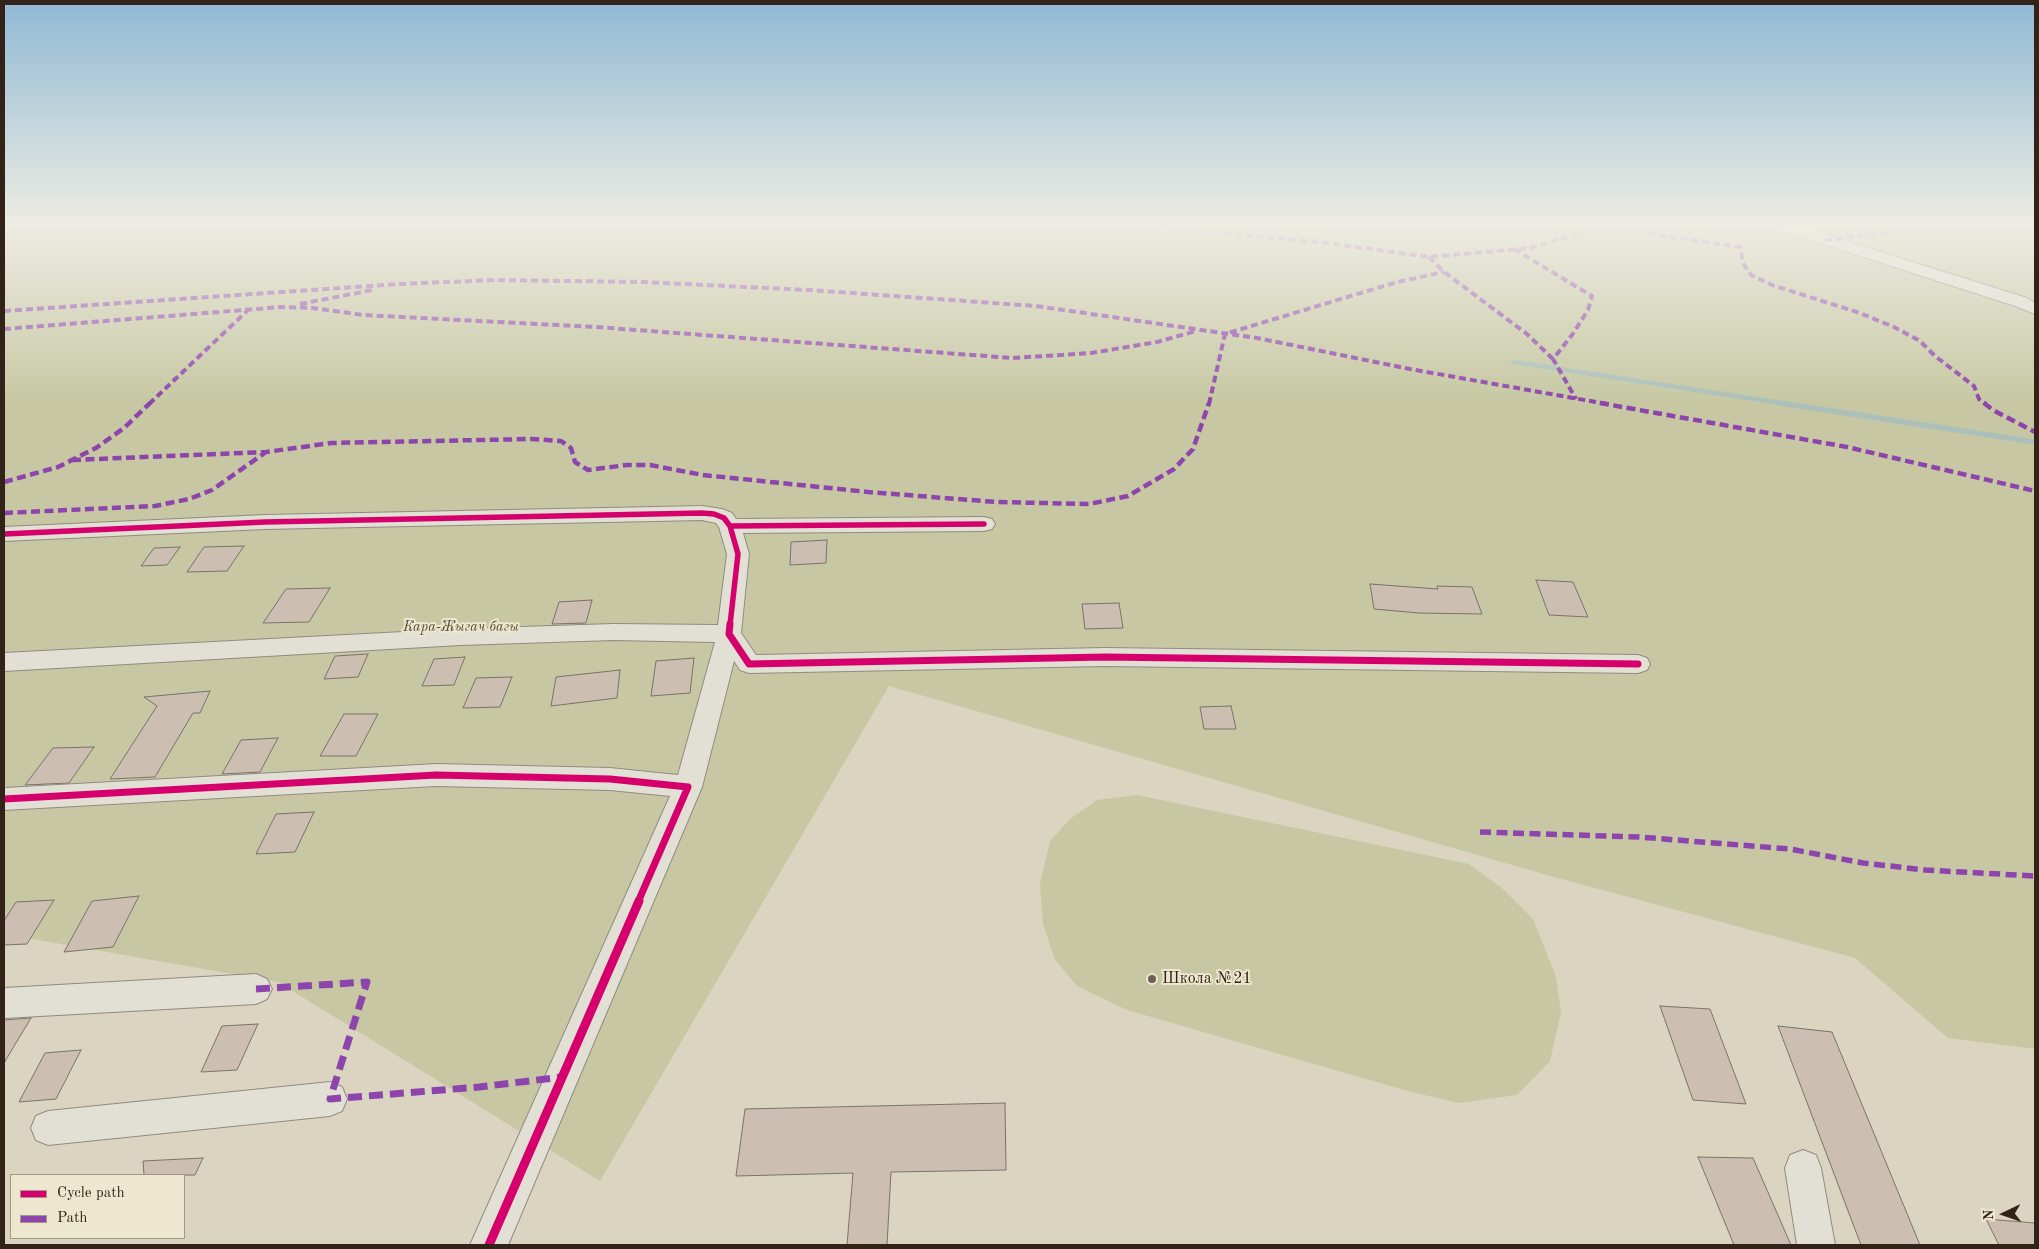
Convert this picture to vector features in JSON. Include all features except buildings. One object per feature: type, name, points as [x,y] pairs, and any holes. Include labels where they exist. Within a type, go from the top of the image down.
[{"type":"street","points":[[1968,285],[2021,302],[2035,309]]},
{"type":"street","points":[[4,534],[265,522],[702,513],[714,514],[724,518],[730,526],[738,554],[729,634],[688,787],[489,1245]]},
{"type":"street","points":[[730,526],[984,524]]},
{"type":"street","points":[[4,662],[460,637],[614,632],[729,634]]},
{"type":"street","points":[[729,634],[749,664],[1104,657],[1638,664]]},
{"type":"street","points":[[4,799],[436,775],[610,780],[688,787]]},
{"type":"street","points":[[4,1003],[256,989]]},
{"type":"street","points":[[48,1128],[330,1100]]},
{"type":"street","points":[[1803,1168],[1816,1245]]},
{"type":"green space","name":"Кара-Жыгач багы","points":[[4,285],[2035,285],[2035,1049],[1948,1038],[1855,958],[1554,877],[889,686],[600,1181],[278,982],[4,934]]},
{"type":"green space","points":[[1137,795],[1469,864],[1503,889],[1533,919],[1556,977],[1561,1012],[1550,1061],[1517,1095],[1459,1103],[1411,1092],[1127,1010],[1077,986],[1055,960],[1043,924],[1040,884],[1050,841],[1070,819],[1097,800]]},
{"type":"waterway","points":[[1514,362],[1788,404]]},
{"type":"waterway","points":[[1780,403],[2035,442]]},
{"type":"marked path","points":[[4,311],[380,285]]},
{"type":"marked path","points":[[711,285],[809,290],[1036,306],[1257,338],[1410,369],[1847,447],[2035,491]]},
{"type":"marked path","points":[[72,460],[266,452],[331,443],[531,439],[561,441],[571,448],[575,462],[588,470],[627,465],[650,465],[703,475],[868,492],[996,502],[1089,504],[1128,496],[1174,469],[1193,449],[1207,411],[1225,334],[1386,285]]},
{"type":"marked path","points":[[1462,285],[1527,334],[1553,359]]},
{"type":"marked path","points":[[1574,285],[1592,296],[1588,310],[1572,335],[1553,359],[1576,399]]},
{"type":"marked path","points":[[1773,285],[1857,312],[1894,327],[1920,341],[1935,356],[1974,386],[1979,399],[1993,410],[2035,432]]},
{"type":"marked path","points":[[300,304],[372,290]]},
{"type":"marked path","points":[[4,329],[281,307],[313,308],[364,315],[596,327],[1013,358],[1091,353],[1157,342],[1196,331]]},
{"type":"marked path","points":[[4,482],[58,467],[96,448],[124,428],[248,310]]},
{"type":"marked path","points":[[4,513],[155,506],[189,499],[212,490],[266,452]]},
{"type":"marked path","points":[[1480,832],[1639,837],[1790,849],[1863,863],[1925,870],[2035,876]]},
{"type":"marked path","points":[[256,989],[367,982],[330,1099],[479,1087],[562,1077]]},
{"type":"cycle path","points":[[4,534],[265,522],[702,513],[714,514],[724,518],[730,526],[984,524]]},
{"type":"cycle path","points":[[730,526],[738,554],[729,634],[749,664],[1105,657],[1638,664]]},
{"type":"cycle path","points":[[4,799],[436,775],[610,779],[688,787],[489,1245]]},
{"type":"place","name":"Школа №21","points":[[1152,979]]}]
